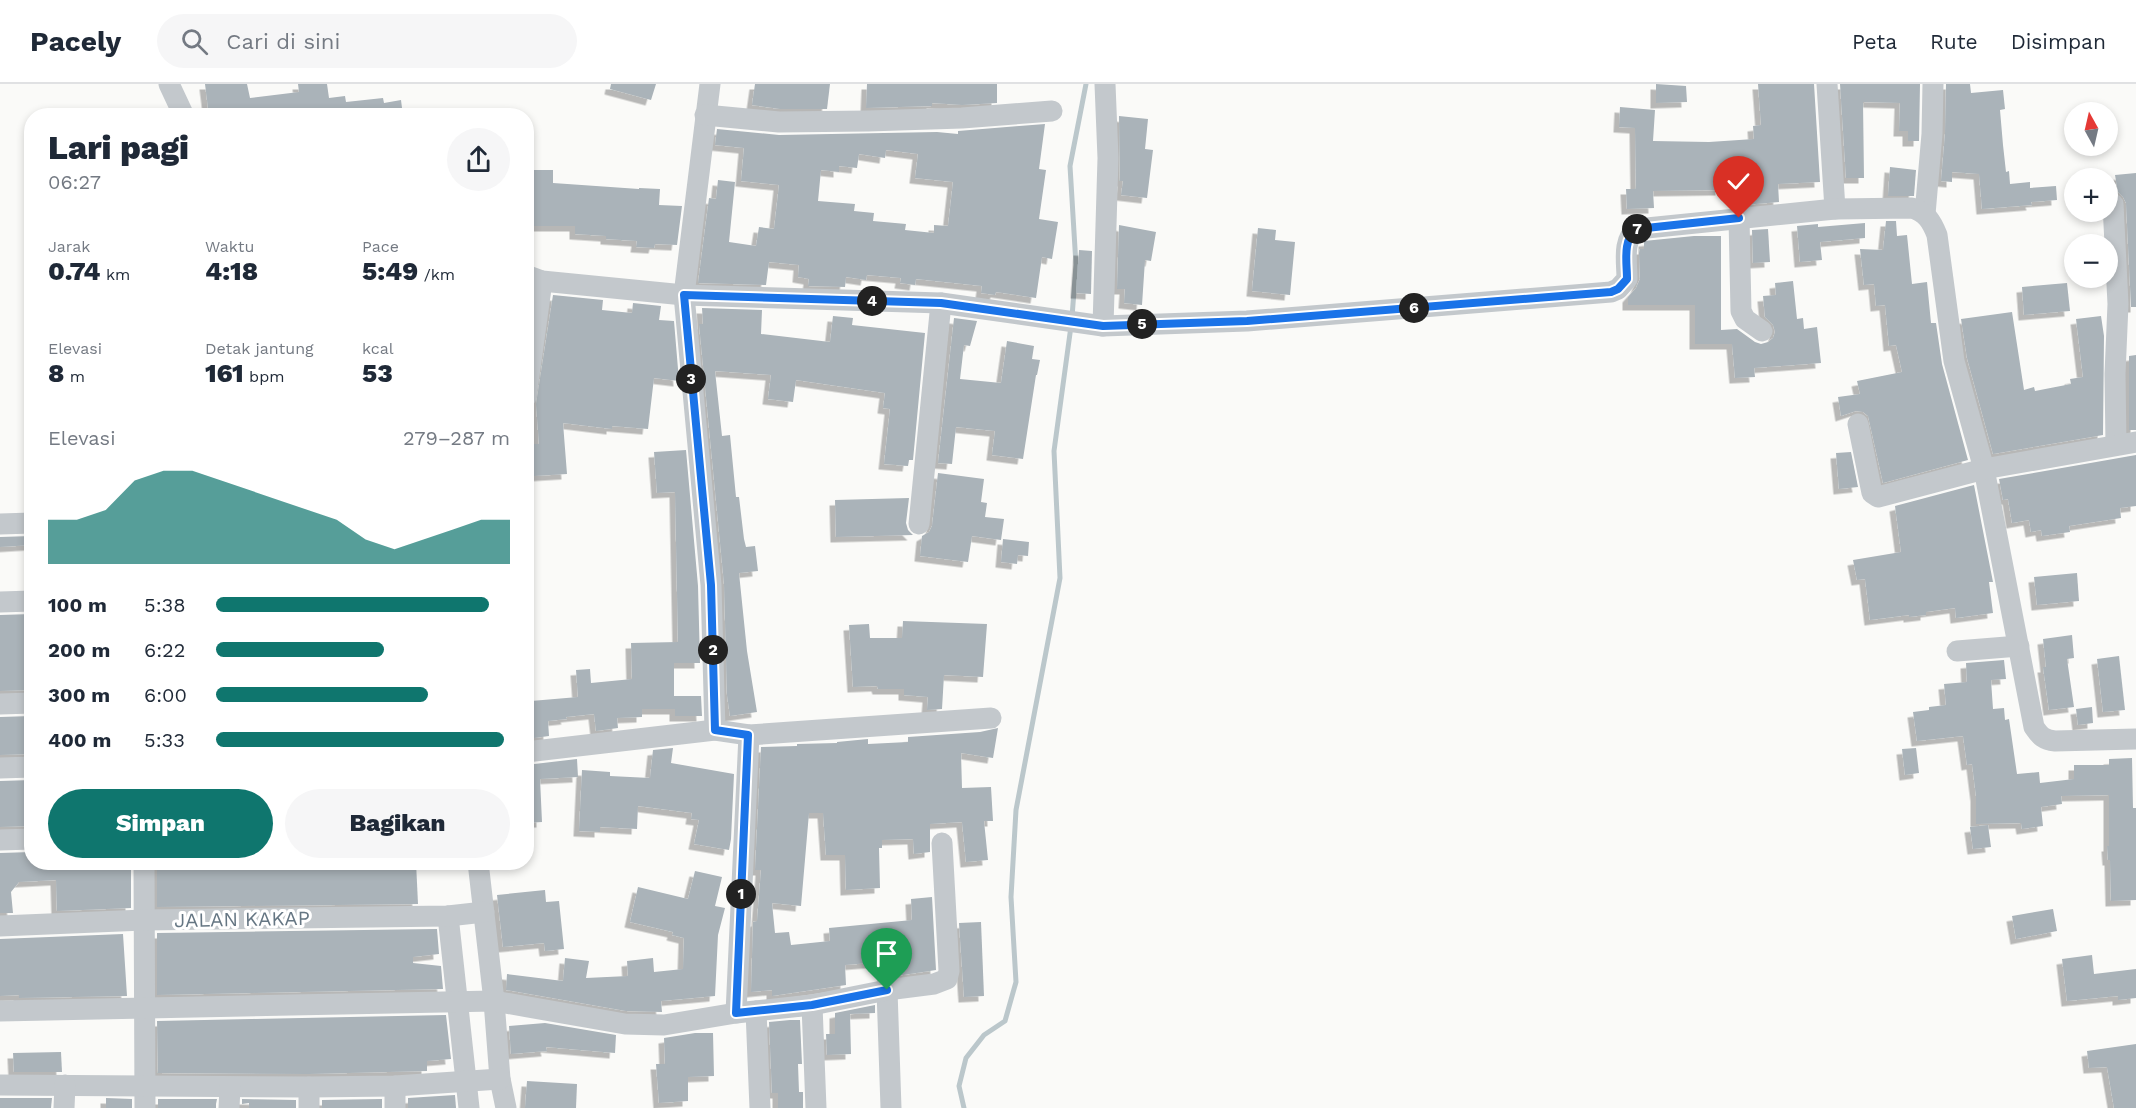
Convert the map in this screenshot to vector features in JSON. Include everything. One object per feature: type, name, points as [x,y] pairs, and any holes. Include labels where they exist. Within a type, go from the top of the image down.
[{"type":"street","points":[[169,84],[180,108]]},
{"type":"street","points":[[710,84],[684,295],[711,585],[715,730]]},
{"type":"street","points":[[1103,326],[1108,158],[1105,84]]},
{"type":"street","points":[[1827,84],[1835,209]]},
{"type":"street","points":[[1925,214],[1932,134],[1933,84]]},
{"type":"street","points":[[705,115],[779,122],[962,118],[1052,111]]},
{"type":"street","points":[[534,278],[684,295],[941,303],[1103,326],[1247,321],[1611,292],[1618,289],[1627,279],[1627,240],[1637,229],[1835,209],[1912,208],[1925,214],[1932,222],[1936,235],[1954,361],[1984,469],[2034,728],[2046,740],[2055,741],[2136,739]]},
{"type":"street","points":[[1739,218],[1741,311],[1745,319],[1762,331]]},
{"type":"street","points":[[1858,423],[1874,496],[1984,469],[2126,444],[2115,374],[2118,304],[2114,222]]},
{"type":"street","points":[[919,524],[941,303]]},
{"type":"street","points":[[0,524],[24,523]]},
{"type":"street","points":[[0,602],[24,601]]},
{"type":"street","points":[[1957,651],[2019,646]]},
{"type":"street","points":[[0,704],[24,703]]},
{"type":"street","points":[[534,751],[715,730],[748,735],[991,718]]},
{"type":"street","points":[[748,735],[746,1012],[760,1108]]},
{"type":"street","points":[[0,768],[24,766]]},
{"type":"street","points":[[0,840],[24,838]]},
{"type":"street","points":[[0,1011],[494,1001],[625,1024],[664,1025],[746,1012],[812,1005],[887,990],[934,984],[947,979],[950,960],[942,843]]},
{"type":"street","points":[[144,870],[145,1108]]},
{"type":"street","points":[[479,870],[494,1001],[500,1079],[506,1108]]},
{"type":"street","name":"JALAN KAKAP","points":[[0,926],[144,920],[448,916],[484,912]]},
{"type":"street","points":[[448,916],[470,1108]]},
{"type":"street","points":[[887,990],[891,1108]]},
{"type":"street","points":[[812,1005],[816,1108]]},
{"type":"street","points":[[0,1085],[230,1087],[309,1098],[394,1086],[500,1079]]},
{"type":"street","points":[[64,1108],[65,1085]]},
{"type":"street","points":[[394,1086],[395,1108]]},
{"type":"street","points":[[229,1108],[230,1087]]},
{"type":"building","points":[[205,84],[247,84],[250,98],[299,92],[298,84],[327,84],[329,98],[345,96],[346,102],[383,98],[384,103],[401,100],[402,108],[208,108]]},
{"type":"building","points":[[611,84],[656,84],[651,100],[610,89]]},
{"type":"building","points":[[755,84],[830,84],[827,109],[780,109],[752,105]]},
{"type":"building","points":[[867,84],[997,84],[997,103],[962,105],[932,103],[932,106],[866,108]]},
{"type":"building","points":[[1656,84],[1686,86],[1687,102],[1656,103]]},
{"type":"building","points":[[1758,84],[1814,84],[1820,182],[1778,184],[1779,202],[1744,205],[1742,175],[1721,176],[1721,190],[1653,191],[1654,208],[1627,209],[1626,189],[1636,189],[1635,128],[1619,127],[1620,107],[1655,110],[1653,141],[1709,142],[1754,139],[1753,126],[1761,125]]},
{"type":"building","points":[[1840,84],[1920,84],[1919,141],[1908,141],[1908,131],[1899,131],[1900,103],[1863,102],[1864,178],[1846,178]]},
{"type":"building","points":[[1946,84],[1970,84],[1971,93],[2003,90],[2005,109],[2000,110],[2006,172],[2009,171],[2010,184],[2030,182],[2030,188],[2056,186],[2057,200],[2031,202],[2032,205],[1982,209],[1979,174],[1952,172],[1952,182],[1941,181]]},
{"type":"building","points":[[1119,116],[1148,119],[1145,149],[1153,150],[1147,198],[1121,195],[1123,181],[1120,181]]},
{"type":"building","points":[[1045,124],[1039,169],[1046,170],[1039,219],[1058,222],[1052,259],[1042,257],[1036,298],[996,292],[995,295],[981,293],[982,286],[916,279],[915,285],[900,283],[901,278],[867,275],[866,280],[846,277],[845,287],[808,286],[809,279],[798,277],[799,265],[769,262],[766,285],[698,283],[709,198],[716,199],[718,180],[735,182],[729,242],[756,246],[759,227],[774,229],[779,185],[741,181],[744,148],[715,145],[717,129],[779,135],[937,132],[958,134],[958,131]],"holes":[[[886,150],[918,154],[915,178],[953,182],[948,226],[934,225],[934,233],[905,230],[906,224],[873,221],[874,213],[854,211],[855,204],[818,201],[821,170],[839,172],[839,166],[857,168],[859,154],[885,158]]]},
{"type":"building","points":[[1890,167],[1916,170],[1914,196],[1888,196]]},
{"type":"building","points":[[534,170],[553,170],[553,183],[660,189],[659,205],[682,206],[677,245],[655,244],[654,248],[636,247],[637,241],[575,234],[575,226],[534,226]]},
{"type":"building","points":[[2136,173],[2136,307],[2131,307],[2126,203],[2118,192],[2118,175]]},
{"type":"building","points":[[1886,221],[1896,221],[1897,236],[1907,235],[1912,284],[1927,282],[1931,323],[1936,323],[1942,364],[1968,460],[1883,483],[1868,416],[1856,411],[1841,416],[1838,397],[1860,394],[1857,381],[1902,372],[1896,345],[1889,346],[1885,305],[1876,306],[1874,284],[1864,285],[1860,249],[1883,250]]},
{"type":"building","points":[[1865,223],[1865,238],[1820,242],[1822,260],[1800,262],[1797,226],[1818,224],[1818,227]]},
{"type":"building","points":[[1119,225],[1156,232],[1151,261],[1145,260],[1142,305],[1124,303],[1125,289],[1117,289]]},
{"type":"building","points":[[1258,228],[1276,230],[1275,240],[1295,242],[1290,295],[1252,291]]},
{"type":"building","points":[[1768,229],[1770,262],[1753,263],[1752,230]]},
{"type":"building","points":[[1721,236],[1721,330],[1737,329],[1755,342],[1761,344],[1768,342],[1773,338],[1775,332],[1773,325],[1765,317],[1763,296],[1776,295],[1775,283],[1793,281],[1797,319],[1803,318],[1804,329],[1817,327],[1821,363],[1754,368],[1755,377],[1735,378],[1732,344],[1695,344],[1695,305],[1628,305],[1628,297],[1640,279],[1639,253],[1640,249],[1644,249],[1644,241]]},
{"type":"building","points":[[1079,250],[1092,251],[1091,294],[1076,293]]},
{"type":"building","points":[[2064,283],[2064,288],[2068,288],[2070,311],[2024,315],[2022,287]]},
{"type":"building","points":[[553,295],[603,300],[602,310],[632,313],[633,303],[661,306],[659,320],[674,321],[679,381],[654,378],[648,429],[612,426],[612,429],[563,423],[567,474],[534,476],[534,444],[539,444],[536,404]]},
{"type":"building","points":[[702,308],[762,310],[761,334],[830,342],[833,316],[853,318],[852,325],[925,333],[913,460],[909,460],[908,466],[884,464],[890,409],[883,408],[885,393],[796,380],[793,402],[768,399],[771,375],[715,371],[722,436],[730,435],[736,497],[739,497],[744,539],[746,547],[755,546],[758,571],[739,573],[747,651],[757,712],[730,716],[727,695],[724,584],[699,324],[703,324]]},
{"type":"building","points":[[2012,312],[2024,390],[2034,387],[2035,391],[2071,384],[2070,379],[2083,377],[2076,319],[2101,316],[2104,336],[2103,435],[1993,454],[1967,358],[1961,319]]},
{"type":"building","points":[[954,318],[977,321],[970,346],[964,345],[960,379],[1001,383],[1007,341],[1034,346],[1032,359],[1040,360],[1023,459],[992,455],[995,431],[956,427],[952,464],[938,463]]},
{"type":"building","points":[[2136,355],[2136,430],[2129,430],[2129,356]]},
{"type":"building","points":[[686,450],[698,586],[700,663],[674,663],[674,696],[701,696],[702,716],[675,716],[675,709],[642,709],[642,717],[617,718],[618,728],[596,731],[594,714],[566,717],[567,719],[548,721],[549,736],[534,738],[534,701],[578,697],[576,670],[590,669],[591,683],[632,679],[631,643],[678,642],[675,492],[657,493],[654,452]]},
{"type":"building","points":[[1851,452],[1858,487],[1839,489],[1836,453]]},
{"type":"building","points":[[2136,455],[2136,506],[2120,508],[2121,518],[2069,526],[2070,532],[2042,536],[2041,530],[2031,532],[2029,520],[2012,523],[2008,499],[2003,500],[1999,479]]},
{"type":"building","points":[[938,473],[984,479],[981,502],[987,503],[985,517],[1004,519],[1001,540],[972,536],[968,562],[920,556],[922,536],[929,532],[932,526]]},
{"type":"building","points":[[1974,485],[1993,582],[1989,582],[1993,613],[1956,618],[1955,608],[1926,612],[1926,615],[1870,620],[1865,579],[1857,580],[1853,560],[1901,552],[1895,506]]},
{"type":"building","points":[[909,498],[906,523],[913,535],[836,537],[835,500]]},
{"type":"building","points":[[24,536],[24,546],[0,547],[0,537]]},
{"type":"building","points":[[1003,539],[1029,542],[1028,556],[1018,555],[1017,564],[1001,562]]},
{"type":"building","points":[[2077,573],[2079,601],[2037,605],[2034,577]]},
{"type":"building","points":[[24,614],[24,690],[0,691],[0,615]]},
{"type":"building","points":[[903,621],[987,624],[983,677],[944,675],[942,709],[927,710],[928,697],[904,695],[904,689],[878,689],[877,686],[853,687],[849,625],[869,624],[870,638],[902,638]]},
{"type":"building","points":[[2072,635],[2074,658],[2067,659],[2074,707],[2049,710],[2043,667],[2046,667],[2043,639]]},
{"type":"building","points":[[2119,656],[2125,710],[2103,712],[2097,659]]},
{"type":"building","points":[[2004,660],[2006,679],[1991,680],[1993,709],[2004,708],[2005,720],[2009,719],[2017,774],[2039,772],[2040,783],[2074,779],[2074,765],[2109,765],[2109,759],[2132,758],[2133,808],[2136,808],[2136,900],[2111,901],[2110,860],[2108,860],[2107,846],[2109,846],[2109,795],[2061,796],[2062,804],[2041,807],[2043,826],[2022,829],[2021,823],[1976,824],[1976,796],[1972,764],[1967,765],[1963,736],[1917,741],[1913,712],[1946,705],[1944,684],[1967,682],[1966,663]]},
{"type":"building","points":[[2092,707],[2093,723],[2078,725],[2076,709]]},
{"type":"building","points":[[24,716],[24,754],[0,755],[0,717]]},
{"type":"building","points":[[998,728],[993,758],[961,753],[962,788],[991,787],[993,821],[984,821],[988,860],[966,862],[962,822],[930,824],[930,852],[914,854],[913,839],[882,840],[882,848],[879,848],[880,888],[846,890],[845,855],[826,855],[823,813],[809,813],[801,906],[772,903],[775,933],[789,932],[791,945],[830,941],[829,928],[912,920],[911,899],[932,897],[936,970],[883,978],[882,962],[845,965],[846,985],[772,996],[772,990],[751,992],[753,922],[757,921],[761,870],[755,870],[761,747],[868,739],[868,744],[908,742],[908,737],[980,732]]},
{"type":"building","points":[[673,748],[671,763],[734,774],[729,850],[694,844],[699,820],[691,819],[692,813],[638,806],[637,829],[600,827],[600,832],[579,831],[582,770],[610,772],[610,776],[650,778],[653,750]]},
{"type":"building","points":[[1916,748],[1919,773],[1905,775],[1902,749]]},
{"type":"building","points":[[577,759],[578,777],[540,779],[542,822],[534,822],[534,764]]},
{"type":"building","points":[[24,780],[24,826],[0,827],[0,781]]},
{"type":"building","points":[[1988,825],[1991,847],[1973,849],[1970,827]]},
{"type":"building","points":[[24,852],[24,870],[131,870],[131,908],[57,911],[56,880],[19,882],[11,892],[13,913],[0,913],[0,853]]},
{"type":"building","points":[[157,870],[416,870],[418,904],[157,907]]},
{"type":"building","points":[[695,871],[722,877],[715,906],[725,908],[718,935],[715,996],[661,1001],[662,1012],[626,1011],[506,990],[507,974],[563,981],[565,958],[589,961],[586,978],[628,976],[627,961],[653,958],[654,972],[683,969],[684,938],[672,935],[673,932],[630,922],[638,887],[688,899]]},
{"type":"building","points":[[545,890],[546,902],[559,901],[564,949],[545,951],[544,943],[503,947],[497,895]]},
{"type":"building","points":[[2053,909],[2057,931],[2016,939],[2012,916]]},
{"type":"building","points":[[981,922],[984,996],[964,997],[959,923]]},
{"type":"building","points":[[437,929],[439,954],[413,957],[413,963],[441,966],[443,989],[157,995],[157,933]]},
{"type":"building","points":[[123,934],[127,996],[19,998],[19,995],[0,996],[0,939]]},
{"type":"building","points":[[2092,955],[2094,974],[2136,969],[2136,998],[2118,1000],[2118,996],[2067,1001],[2062,959]]},
{"type":"building","points":[[875,1005],[875,1013],[850,1014],[851,1054],[827,1055],[826,1034],[835,1034],[835,1013]]},
{"type":"building","points":[[446,1015],[451,1059],[427,1061],[427,1071],[309,1074],[158,1073],[157,1021]]},
{"type":"building","points":[[800,1020],[802,1064],[798,1064],[799,1092],[803,1092],[803,1108],[778,1108],[778,1093],[772,1093],[769,1022]]},
{"type":"building","points":[[545,1023],[616,1035],[615,1053],[546,1047],[547,1051],[511,1054],[509,1026]]},
{"type":"building","points":[[695,1033],[713,1033],[714,1076],[688,1077],[688,1101],[659,1103],[656,1064],[665,1064],[664,1038]]},
{"type":"building","points":[[2136,1044],[2136,1108],[2114,1108],[2107,1067],[2089,1068],[2087,1051]]},
{"type":"building","points":[[61,1052],[62,1072],[14,1072],[13,1053]]},
{"type":"building","points":[[527,1081],[577,1084],[576,1108],[525,1108]]},
{"type":"building","points":[[455,1095],[456,1108],[408,1108],[408,1098]]},
{"type":"building","points":[[0,1098],[52,1098],[51,1108],[0,1108]]},
{"type":"building","points":[[106,1098],[132,1099],[132,1108],[106,1108]]},
{"type":"building","points":[[158,1099],[217,1099],[216,1108],[158,1108]]},
{"type":"building","points":[[242,1099],[296,1100],[296,1108],[249,1108],[249,1103],[242,1104]]},
{"type":"building","points":[[382,1099],[382,1108],[322,1108],[322,1100]]},
{"type":"waterway","points":[[1072,317],[1076,265],[1070,166],[1086,84]]},
{"type":"waterway","points":[[964,1108],[959,1086],[966,1058],[984,1035],[1005,1021],[1016,982],[1011,897],[1016,810],[1060,578],[1054,451],[1071,326]]},
{"type":"route","points":[[887,990],[812,1005],[736,1013],[748,735],[715,730],[711,585],[684,295],[941,303],[1103,326],[1247,321],[1611,292],[1618,289],[1627,279],[1627,240],[1637,229],[1739,218]]}]
